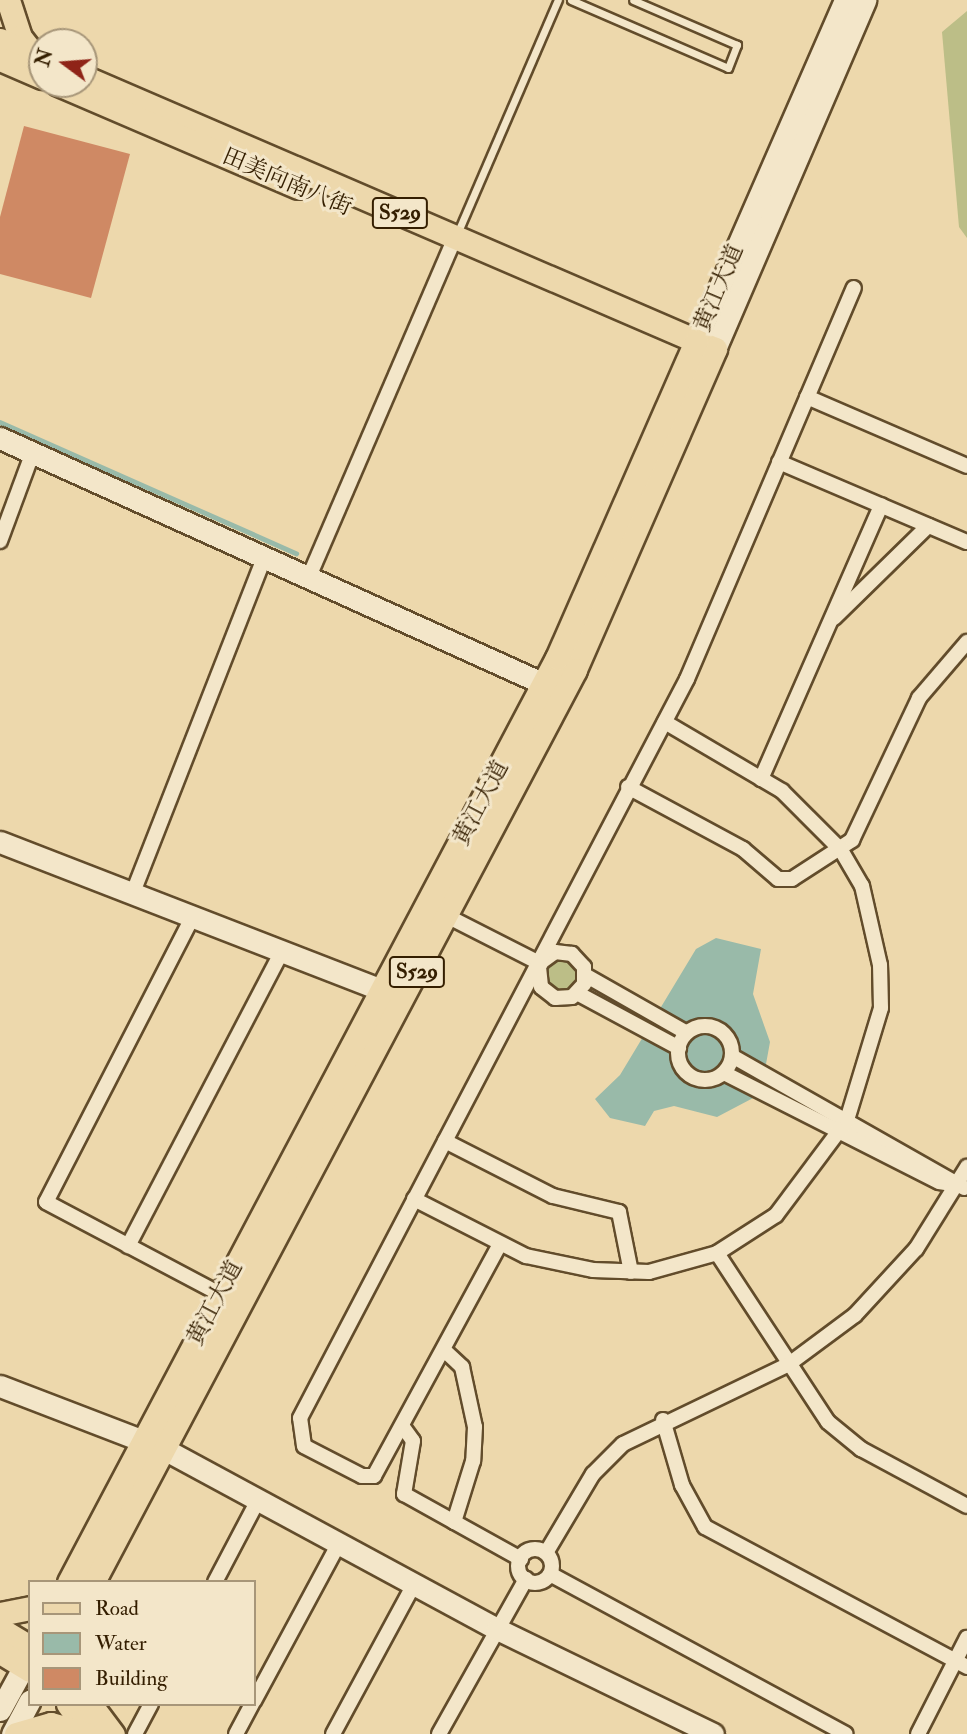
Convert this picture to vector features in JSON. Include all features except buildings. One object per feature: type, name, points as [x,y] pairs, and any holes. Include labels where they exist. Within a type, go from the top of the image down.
[{"type":"main road","points":[[8,0],[20,37],[28,51]]},
{"type":"main road","points":[[0,40],[28,59]]},
{"type":"main road","points":[[0,59],[28,64]]},
{"type":"main road","points":[[0,68],[28,66]]},
{"type":"main road","name":"田美向南八街","points":[[98,83],[452,244],[703,352]]},
{"type":"main road","name":"田美向南八街","points":[[92,98],[452,244]]},
{"type":"main road","name":"黄江大道","points":[[94,1580],[220,1294],[382,990],[437,911],[703,352]]},
{"type":"main road","name":"黄江大道","points":[[70,1580],[153,1445],[437,911],[575,670],[703,352]]},
{"type":"main road","points":[[0,1614],[28,1608]]},
{"type":"main road","points":[[0,1629],[28,1659]]},
{"type":"main road","points":[[0,1652],[28,1659]]},
{"type":"main road","points":[[69,1706],[88,1734]]},
{"type":"main road","points":[[92,1706],[113,1734]]},
{"type":"main road","points":[[14,1734],[51,1724],[88,1734]]},
{"type":"street","name":"黄江大道","points":[[703,352],[845,0]]},
{"type":"street","name":"黄江大道","points":[[703,352],[865,0]]},
{"type":"street","points":[[308,579],[452,244]]},
{"type":"street","points":[[500,1244],[403,1427],[368,1478],[304,1446],[297,1429],[414,1199],[540,964],[628,787],[664,722],[854,288]]},
{"type":"street","points":[[807,397],[967,466]]},
{"type":"street","points":[[0,438],[544,684]]},
{"type":"street","points":[[0,541],[33,453]]},
{"type":"street","points":[[779,462],[967,542]]},
{"type":"street","points":[[761,779],[881,505]]},
{"type":"street","points":[[828,624],[928,526]]},
{"type":"street","points":[[132,895],[264,559]]},
{"type":"street","points":[[628,787],[743,849],[783,881],[841,850],[863,820],[919,698],[967,642]]},
{"type":"street","points":[[414,1199],[500,1244],[558,1264],[631,1272],[717,1253],[776,1215],[844,1125],[881,1008],[880,965],[862,886],[841,850],[809,815],[761,779],[664,722]]},
{"type":"street","points":[[0,842],[382,990]]},
{"type":"street","points":[[437,911],[540,964],[547,994],[563,999],[577,993],[585,975]]},
{"type":"street","points":[[192,918],[46,1202],[220,1294]]},
{"type":"street","points":[[128,1246],[282,952]]},
{"type":"street","points":[[540,964],[568,952],[585,975],[679,1048]]},
{"type":"street","points":[[577,993],[687,1033],[716,1028],[729,1039],[733,1056],[765,1084]]},
{"type":"street","points":[[687,1033],[679,1048],[681,1065],[693,1078],[724,1073],[765,1084],[963,1187]]},
{"type":"street","points":[[724,1073],[733,1056]]},
{"type":"street","points":[[445,1141],[554,1196],[619,1212],[631,1272]]},
{"type":"street","points":[[550,1574],[546,1553],[593,1474],[638,1433],[789,1364],[886,1284],[963,1187],[967,1167]]},
{"type":"street","points":[[717,1253],[789,1364],[844,1436],[967,1506]]},
{"type":"street","points":[[444,1350],[462,1367],[475,1427],[473,1461],[454,1522]]},
{"type":"street","points":[[0,1386],[153,1445],[497,1629],[713,1734]]},
{"type":"street","points":[[663,1420],[682,1485],[705,1527],[961,1665]]},
{"type":"street","points":[[403,1427],[413,1441],[404,1494],[521,1559],[526,1580],[439,1734]]},
{"type":"street","points":[[216,1580],[258,1500]]},
{"type":"street","points":[[256,1697],[339,1543]]},
{"type":"street","points":[[521,1559],[532,1550],[546,1553]]},
{"type":"street","points":[[526,1580],[539,1582],[550,1574]]},
{"type":"street","points":[[550,1574],[846,1734]]},
{"type":"street","points":[[333,1734],[414,1584]]},
{"type":"street","points":[[918,1734],[961,1665],[967,1638]]},
{"type":"street","points":[[0,1710],[28,1659]]},
{"type":"street","points":[[14,1734],[28,1704]]},
{"type":"street","points":[[135,1734],[150,1706]]},
{"type":"street","points":[[236,1734],[251,1706]]},
{"type":"lane","points":[[452,244],[558,0]]},
{"type":"lane","points":[[571,0],[728,68],[737,45],[633,0]]},
{"type":"green space","points":[[967,11],[967,238],[959,227],[942,32]]},
{"type":"green space","points":[[561,958],[573,963],[578,975],[573,987],[561,992],[549,987],[544,975],[549,963]]},
{"type":"water","points":[[716,938],[761,949],[753,994],[770,1042],[762,1086],[755,1097],[717,1117],[674,1106],[654,1111],[645,1126],[610,1118],[595,1099],[620,1075],[696,949]]},
{"type":"waterway","points":[[0,422],[296,553]]}]
